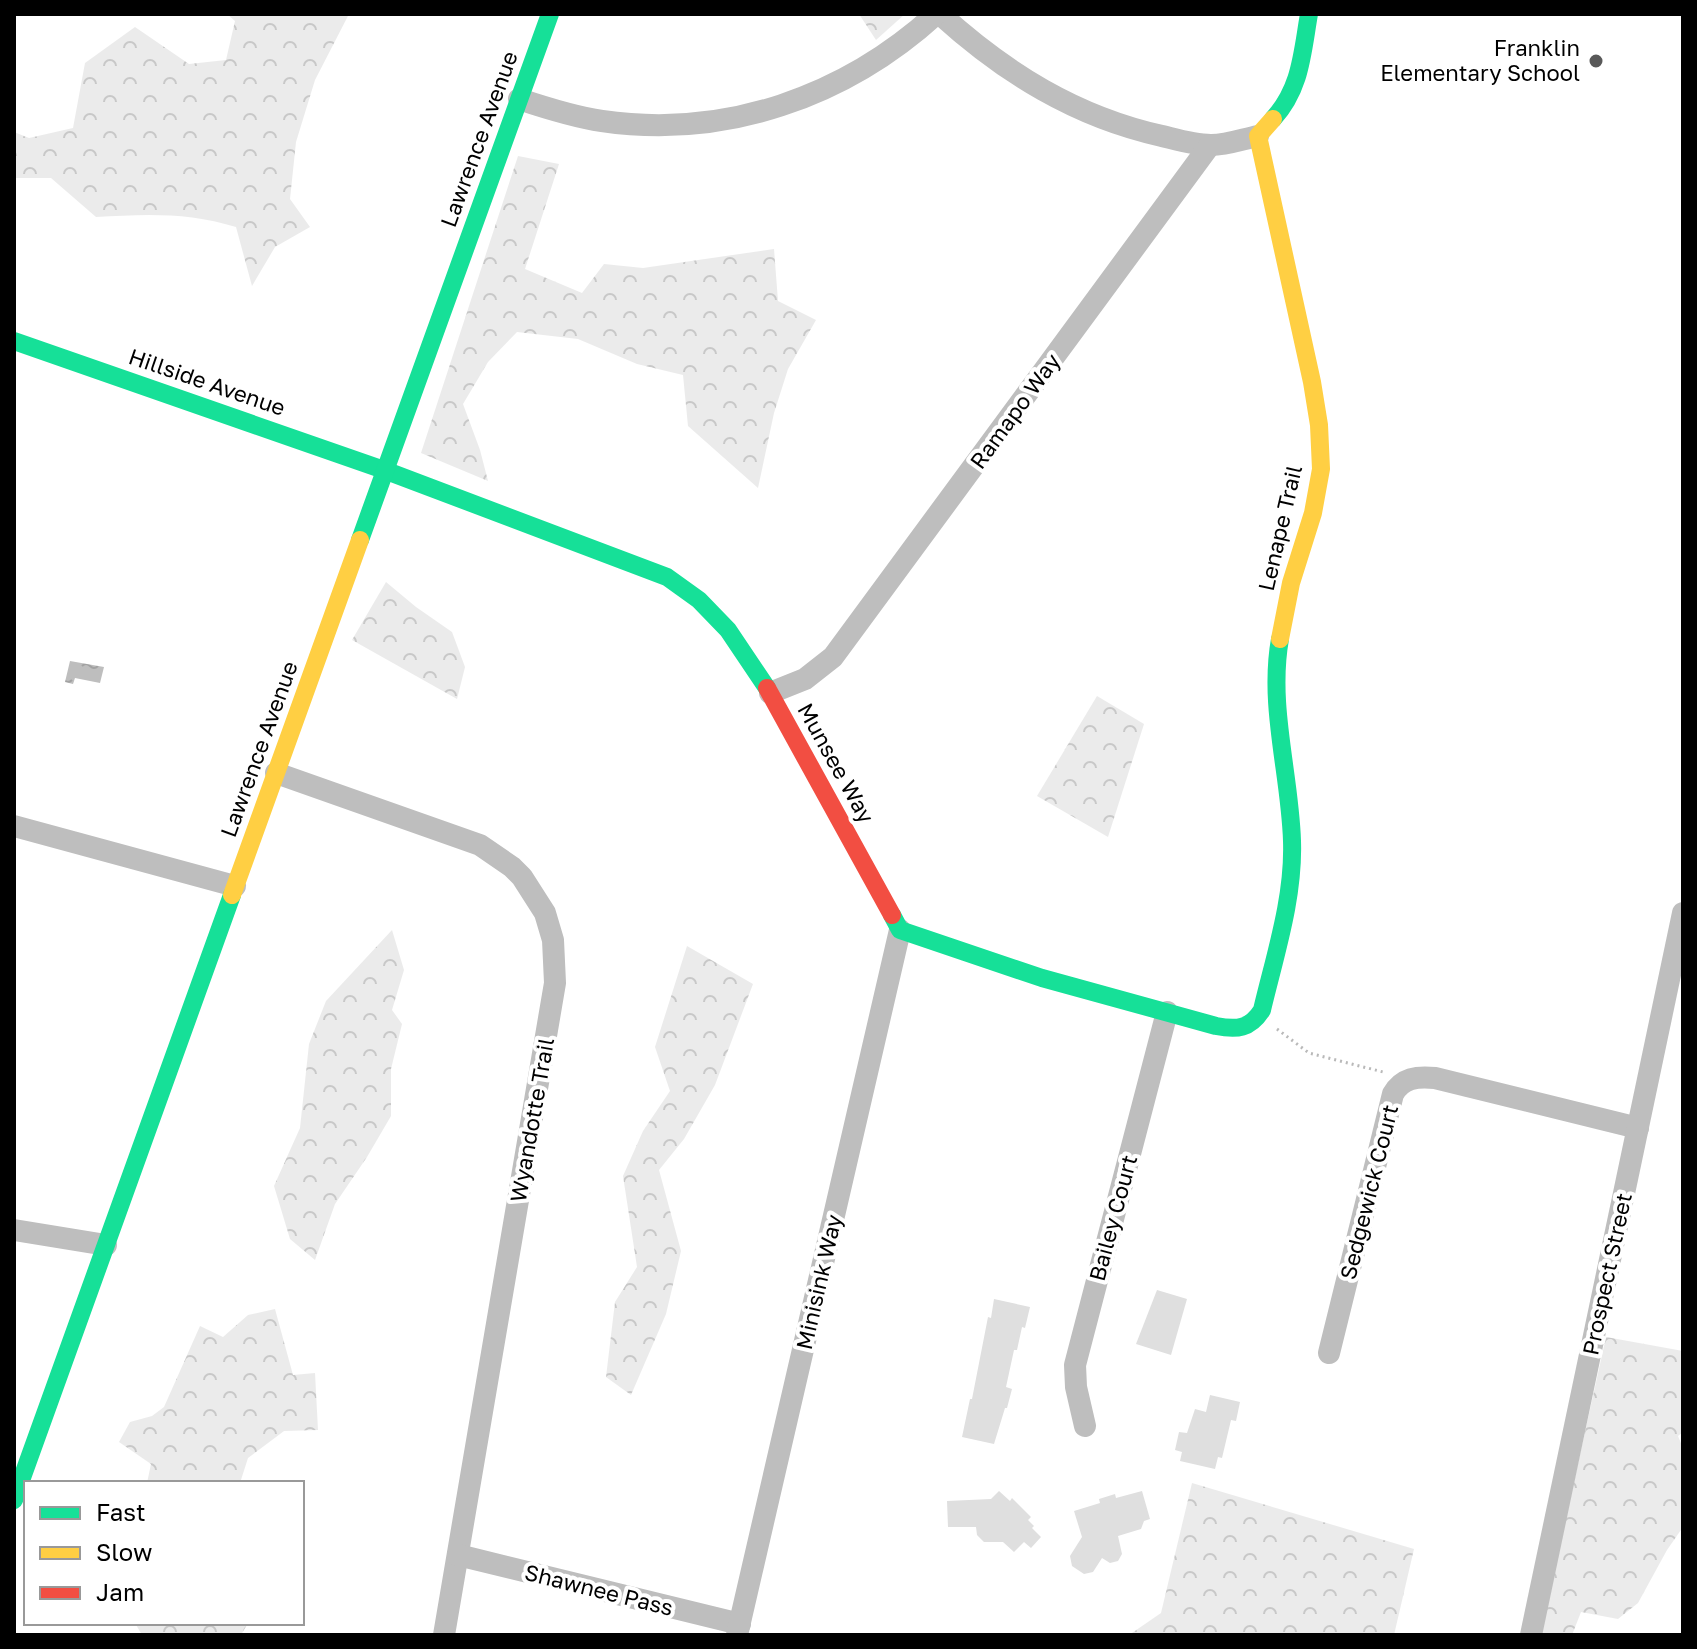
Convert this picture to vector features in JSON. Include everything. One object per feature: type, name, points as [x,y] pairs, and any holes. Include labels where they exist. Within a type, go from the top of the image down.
[{"type":"street","name":"Lawrence Avenue","points":[[14,1500],[550,14]]},
{"type":"street","points":[[519,99],[560,112],[615,122],[684,124],[726,120],[806,98],[844,81],[938,14],[986,54],[1053,97],[1097,117],[1142,132],[1210,145],[1229,144],[1258,136],[1289,101],[1298,74],[1309,14]]},
{"type":"street","name":"Lenape Trail","points":[[1258,136],[1312,382],[1319,425],[1321,469],[1313,513],[1291,583],[1279,646],[1276,688],[1292,838],[1292,879],[1258,1017]]},
{"type":"street","name":"Ramapo Way","points":[[770,693],[805,679],[833,657],[1210,145]]},
{"type":"street","name":"Hillside Avenue","points":[[14,341],[384,470]]},
{"type":"street","name":"Munsee Way","points":[[384,470],[667,577],[699,600],[728,630],[770,693],[900,930]]},
{"type":"street","name":"Wyandotte Trail","points":[[276,773],[489,850],[522,877],[539,901],[553,940],[555,983],[444,1635]]},
{"type":"street","points":[[14,826],[235,886]]},
{"type":"street","name":"Prospect Street","points":[[1531,1635],[1683,913]]},
{"type":"street","points":[[900,930],[955,950],[1167,1012],[1234,1028],[1246,1028],[1258,1017]]},
{"type":"street","name":"Minisink Way","points":[[739,1630],[900,930]]},
{"type":"street","name":"Bailey Court","points":[[1085,1426],[1076,1387],[1075,1365],[1167,1012]]},
{"type":"street","name":"Sedgewick Court","points":[[1329,1353],[1393,1094],[1398,1085],[1410,1079],[1435,1078],[1638,1128]]},
{"type":"street","points":[[14,1230],[106,1245]]},
{"type":"street","name":"Shawnee Pass","points":[[458,1555],[739,1630]]},
{"type":"path","points":[[1258,1017],[1309,1053],[1410,1079]]},
{"type":"green space","points":[[227,14],[349,14],[315,80],[296,142],[290,199],[310,227],[275,247],[252,286],[236,227],[184,216],[96,217],[51,178],[14,178],[14,132],[29,138],[73,128],[85,63],[135,27],[189,64],[226,60],[235,21]]},
{"type":"green space","points":[[859,14],[905,14],[876,40]]},
{"type":"green space","points":[[518,156],[559,164],[525,269],[582,293],[604,264],[643,268],[774,249],[778,301],[816,320],[788,369],[774,413],[758,488],[688,426],[683,375],[637,364],[578,339],[517,332],[488,362],[463,404],[488,481],[421,453]]},
{"type":"green space","points":[[386,582],[452,632],[465,667],[457,699],[352,640]]},
{"type":"green space","points":[[1097,696],[1144,724],[1108,837],[1037,796]]},
{"type":"green space","points":[[392,930],[404,970],[392,1010],[402,1024],[391,1069],[391,1116],[335,1204],[315,1260],[290,1239],[274,1186],[300,1128],[309,1044],[326,1001]]},
{"type":"green space","points":[[687,946],[753,984],[715,1085],[684,1139],[659,1170],[681,1251],[666,1314],[631,1395],[606,1377],[615,1302],[637,1267],[623,1176],[643,1131],[670,1091],[655,1047]]},
{"type":"green space","points":[[275,1309],[293,1375],[315,1373],[318,1430],[284,1431],[248,1458],[241,1481],[147,1481],[151,1464],[119,1442],[130,1422],[152,1416],[164,1407],[200,1326],[223,1337],[248,1315]]},
{"type":"green space","points":[[1606,1337],[1683,1351],[1683,1432],[1678,1436],[1683,1448],[1683,1527],[1638,1603],[1618,1619],[1581,1612],[1572,1635],[1540,1635]]},
{"type":"green space","points":[[1192,1483],[1414,1549],[1394,1635],[1129,1635],[1161,1613]]},
{"type":"green space","points":[[136,1625],[247,1625],[241,1635],[142,1635]]},
{"type":"water","points":[[70,661],[104,667],[100,683],[75,678],[73,684],[65,682]]},
{"type":"building","points":[[1157,1290],[1187,1299],[1171,1355],[1136,1344]]},
{"type":"building","points":[[994,1299],[1030,1307],[1017,1350],[1014,1350],[1006,1387],[1012,1389],[994,1444],[962,1437]]},
{"type":"building","points":[[1210,1395],[1240,1402],[1236,1421],[1231,1420],[1222,1458],[1218,1457],[1215,1469],[1180,1461],[1182,1452],[1175,1450],[1179,1432],[1187,1433],[1195,1409],[1206,1412]]},
{"type":"building","points":[[999,1491],[1010,1501],[1012,1498],[1031,1517],[1028,1520],[1034,1526],[1032,1528],[1041,1537],[1031,1548],[1024,1542],[1014,1552],[1003,1542],[984,1542],[977,1535],[976,1527],[948,1527],[947,1501],[991,1499]]},
{"type":"building","points":[[1142,1491],[1150,1519],[1144,1521],[1141,1529],[1118,1536],[1122,1554],[1118,1561],[1110,1563],[1102,1558],[1093,1572],[1084,1574],[1072,1566],[1070,1556],[1082,1537],[1074,1511],[1100,1503],[1099,1499],[1115,1494],[1116,1498]]},
{"type":"traffic: fast","points":[[360,540],[550,14]]},
{"type":"traffic: fast","points":[[1273,119],[1295,83],[1309,14]]},
{"type":"traffic: fast","points":[[14,341],[384,470],[667,577],[699,600],[728,630],[767,688]]},
{"type":"traffic: fast","points":[[892,915],[900,930],[1042,978],[1216,1026],[1237,1028],[1253,1021],[1262,1010],[1278,947],[1292,862],[1278,715],[1280,639]]},
{"type":"traffic: fast","points":[[14,1500],[232,895]]},
{"type":"traffic: slow","points":[[1273,119],[1258,136],[1312,382],[1319,425],[1321,469],[1313,513],[1291,583],[1280,639]]},
{"type":"traffic: slow","points":[[232,895],[360,540]]},
{"type":"traffic: jam","points":[[767,688],[892,915]]},
{"type":"place","name":"Franklin Elementary School","points":[[1596,61]]}]
